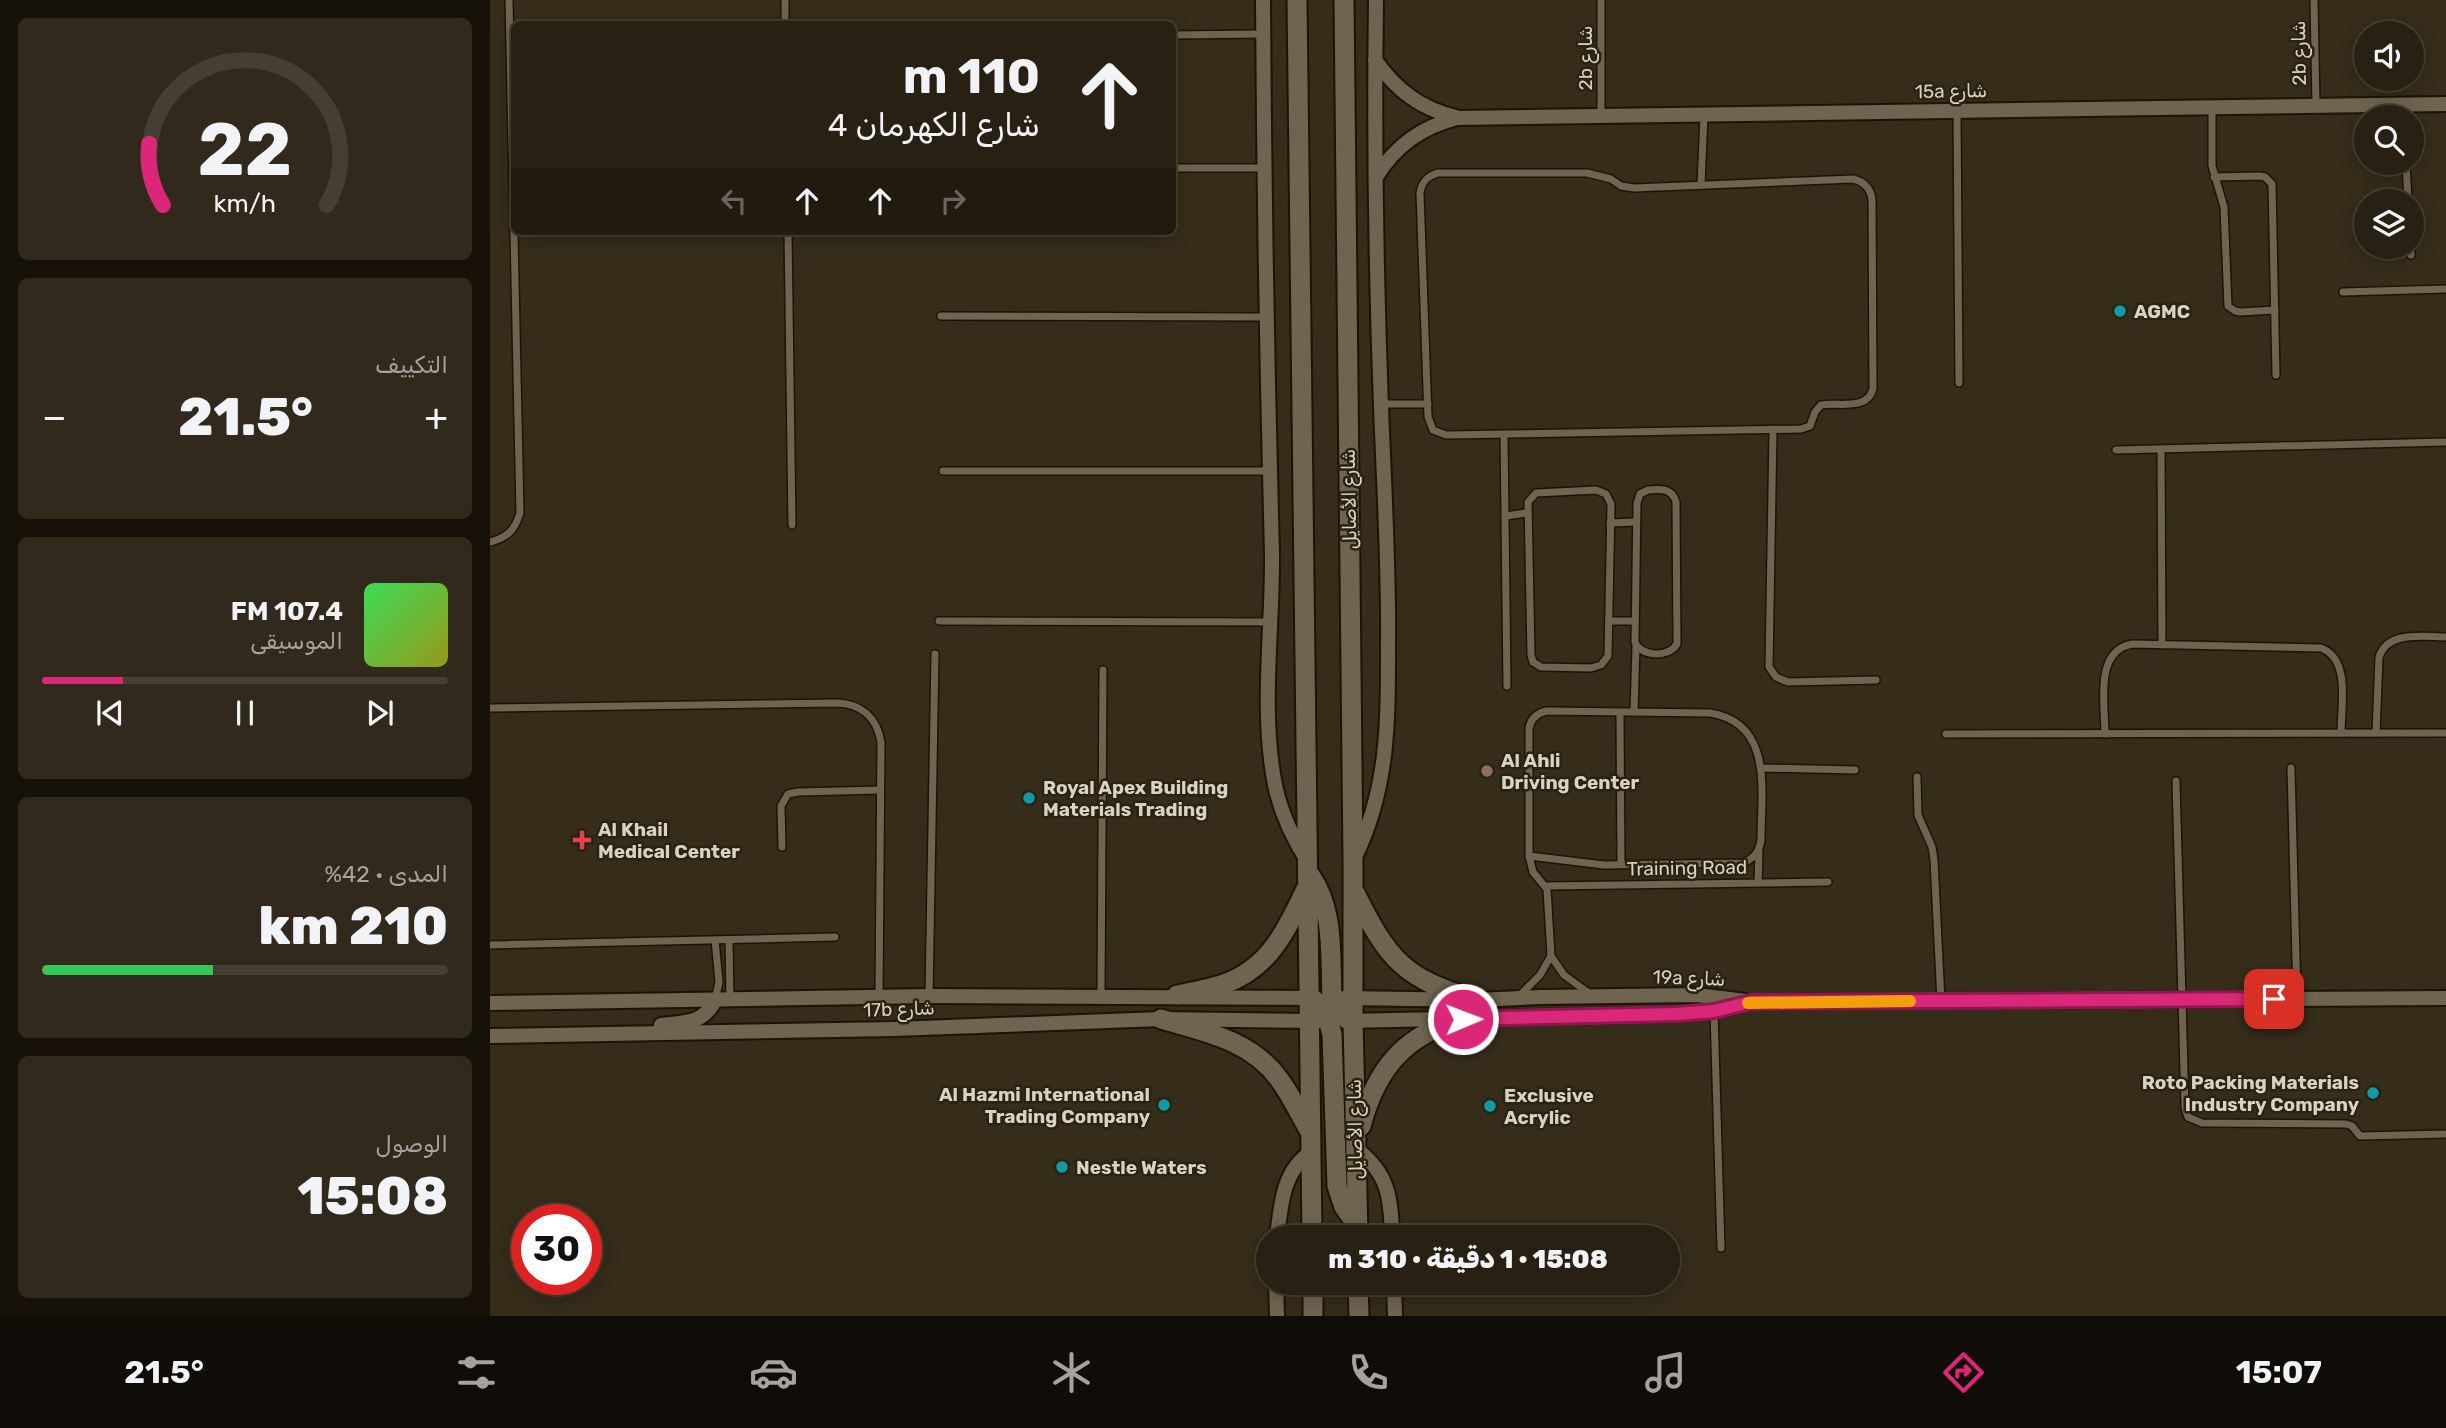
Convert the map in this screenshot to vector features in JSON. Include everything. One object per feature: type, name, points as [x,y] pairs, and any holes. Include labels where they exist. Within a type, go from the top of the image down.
[{"type":"main road","points":[[1297,0],[1310,998],[1334,1046],[1337,1186],[1354,1225]]},
{"type":"main road","name":"شارع الأصايل","points":[[1343,0],[1357,1225]]},
{"type":"main road","points":[[1177,995],[1223,985],[1238,978],[1267,957],[1290,924],[1309,873]]},
{"type":"main road","points":[[1309,873],[1317,885],[1326,909],[1332,998],[1341,1014],[1353,1021]]},
{"type":"main road","points":[[1353,890],[1376,934],[1401,965],[1429,984],[1476,1000]]},
{"type":"main road","points":[[1161,1019],[1227,1039],[1252,1052],[1279,1078],[1311,1142]]},
{"type":"main road","points":[[1356,1146],[1370,1096],[1377,1081],[1398,1054],[1422,1035],[1463,1019]]},
{"type":"main road","points":[[1312,1225],[1311,1142],[1320,1021]]},
{"type":"main road","points":[[1313,1295],[1313,1316]]},
{"type":"main road","points":[[1359,1295],[1359,1316]]},
{"type":"street","points":[[1263,0],[1268,471],[1272,553],[1269,622],[1270,728],[1275,783],[1281,812],[1309,873]]},
{"type":"street","points":[[1353,861],[1374,813],[1384,761],[1389,617],[1376,177],[1376,0]]},
{"type":"street","name":"15a شارع","points":[[1376,60],[1393,83],[1416,102],[1458,118],[2316,105],[2354,108]]},
{"type":"street","name":"15a شارع","points":[[2424,108],[2446,104]]},
{"type":"street","name":"15a شارع","points":[[1376,177],[1393,153],[1410,138],[1429,127],[1458,118]]},
{"type":"street","name":"17b شارع","points":[[490,1003],[879,996],[1177,995],[1310,998]]},
{"type":"street","name":"19a شارع","points":[[1310,998],[1476,1000],[1697,995],[1751,1002]]},
{"type":"street","points":[[1751,1002],[2446,998]]},
{"type":"street","points":[[591,1034],[694,1020],[710,1011],[722,999]]},
{"type":"street","name":"19a شارع","points":[[1320,1021],[1677,1014],[1714,1011],[1751,1002]]},
{"type":"street","name":"17b شارع","points":[[490,1036],[895,1029],[1161,1019],[1320,1021]]},
{"type":"street","points":[[1279,1225],[1289,1175],[1311,1142]]},
{"type":"street","points":[[1356,1146],[1384,1181],[1391,1201],[1392,1225]]},
{"type":"street","points":[[1276,1295],[1277,1316]]},
{"type":"street","points":[[1394,1295],[1395,1316]]},
{"type":"lane","points":[[509,0],[511,93]]},
{"type":"lane","points":[[785,0],[785,21]]},
{"type":"lane","name":"2b شارع","points":[[1601,0],[1601,116]]},
{"type":"lane","name":"2b شارع","points":[[2314,0],[2316,105]]},
{"type":"lane","points":[[1176,35],[1263,34]]},
{"type":"lane","points":[[2212,107],[2211,159],[2224,207],[2228,306],[2235,312],[2275,310]]},
{"type":"lane","points":[[1957,110],[1959,383]]},
{"type":"lane","points":[[1702,186],[1704,114]]},
{"type":"lane","points":[[1176,168],[1264,168]]},
{"type":"lane","points":[[1438,173],[1587,173],[1611,179],[1621,187],[1702,186],[1853,179],[1864,184],[1871,194],[1872,394],[1862,403],[1821,405],[1815,412],[1813,422],[1806,429],[1441,434],[1430,426],[1420,193],[1427,178],[1438,173]]},
{"type":"lane","points":[[2214,177],[2260,176],[2272,184],[2276,375]]},
{"type":"lane","points":[[490,542],[507,535],[513,529],[520,513],[514,235]]},
{"type":"lane","points":[[788,235],[792,525]]},
{"type":"lane","points":[[2343,292],[2446,289]]},
{"type":"lane","points":[[941,316],[1267,317]]},
{"type":"lane","points":[[1381,404],[1427,404]]},
{"type":"lane","points":[[1773,430],[1769,667],[1776,677],[1788,681],[1876,680]]},
{"type":"lane","points":[[1504,434],[1507,687]]},
{"type":"lane","points":[[2116,450],[2446,442]]},
{"type":"lane","points":[[2161,449],[2162,645]]},
{"type":"lane","points":[[943,471],[1268,471]]},
{"type":"lane","points":[[1633,712],[1637,498],[1643,491],[1667,489],[1675,497],[1677,644],[1673,651],[1666,653],[1644,652],[1636,646]]},
{"type":"lane","points":[[1595,490],[1606,494],[1610,500],[1610,650],[1601,665],[1591,668],[1541,667],[1533,662],[1527,513],[1530,499],[1536,493],[1595,490]]},
{"type":"lane","points":[[1505,516],[1527,513]]},
{"type":"lane","points":[[1610,523],[1636,522]]},
{"type":"lane","points":[[939,621],[1269,622]]},
{"type":"lane","points":[[1610,621],[1635,621]]},
{"type":"lane","points":[[2376,733],[2379,657],[2384,646],[2400,638],[2446,637]]},
{"type":"lane","points":[[2105,734],[2107,660],[2124,645],[2327,650],[2337,658],[2341,671],[2341,733]]},
{"type":"lane","points":[[929,996],[934,654]]},
{"type":"lane","points":[[1101,995],[1103,670]]},
{"type":"lane","points":[[490,708],[846,704],[855,706],[870,717],[879,733],[879,996]]},
{"type":"lane","points":[[1593,996],[1564,975],[1551,956],[1546,886],[1533,872],[1529,856],[1529,728],[1536,714],[1547,711],[1702,712],[1723,715],[1741,726],[1758,752],[1761,768],[1758,883]]},
{"type":"lane","points":[[1620,712],[1620,864]]},
{"type":"lane","points":[[1946,734],[2446,733]]},
{"type":"lane","points":[[1761,768],[1855,770]]},
{"type":"lane","points":[[2291,768],[2297,999]]},
{"type":"lane","points":[[1917,777],[1918,815],[1932,847],[1934,860],[1941,1001]]},
{"type":"lane","points":[[2176,781],[2185,1108],[2192,1120],[2202,1123],[2346,1124],[2352,1125],[2360,1136],[2446,1134]]},
{"type":"lane","points":[[782,847],[781,806],[788,794],[880,790]]},
{"type":"lane","points":[[1529,856],[1571,862],[1620,864],[1745,863],[1759,850]]},
{"type":"lane","name":"Training Road","points":[[1546,886],[1828,882]]},
{"type":"lane","points":[[490,945],[835,937]]},
{"type":"lane","points":[[715,940],[722,999]]},
{"type":"lane","points":[[722,999],[729,940]]},
{"type":"lane","points":[[1516,998],[1533,984],[1551,956]]},
{"type":"lane","points":[[1714,1011],[1721,1248]]},
{"type":"slow traffic","points":[[1748,1003],[1910,1001]]},
{"type":"place","name":"AGMC","points":[[2120,311]]},
{"type":"place","name":"Al Ahli Driving Center","points":[[1487,771]]},
{"type":"place","name":"Royal Apex Building Materials Trading","points":[[1029,798]]},
{"type":"place","name":"Al Khail Medical Center","points":[[582,840]]},
{"type":"place","name":"Roto Packing Materials Industry Company","points":[[2373,1093]]},
{"type":"place","name":"Al Hazmi International Trading Company","points":[[1164,1105]]},
{"type":"place","name":"Exclusive Acrylic","points":[[1490,1106]]},
{"type":"place","name":"Nestle Waters","points":[[1062,1167]]},
{"type":"route","points":[[1463,1019],[1677,1014],[1714,1011],[1751,1002],[2274,999]]}]
